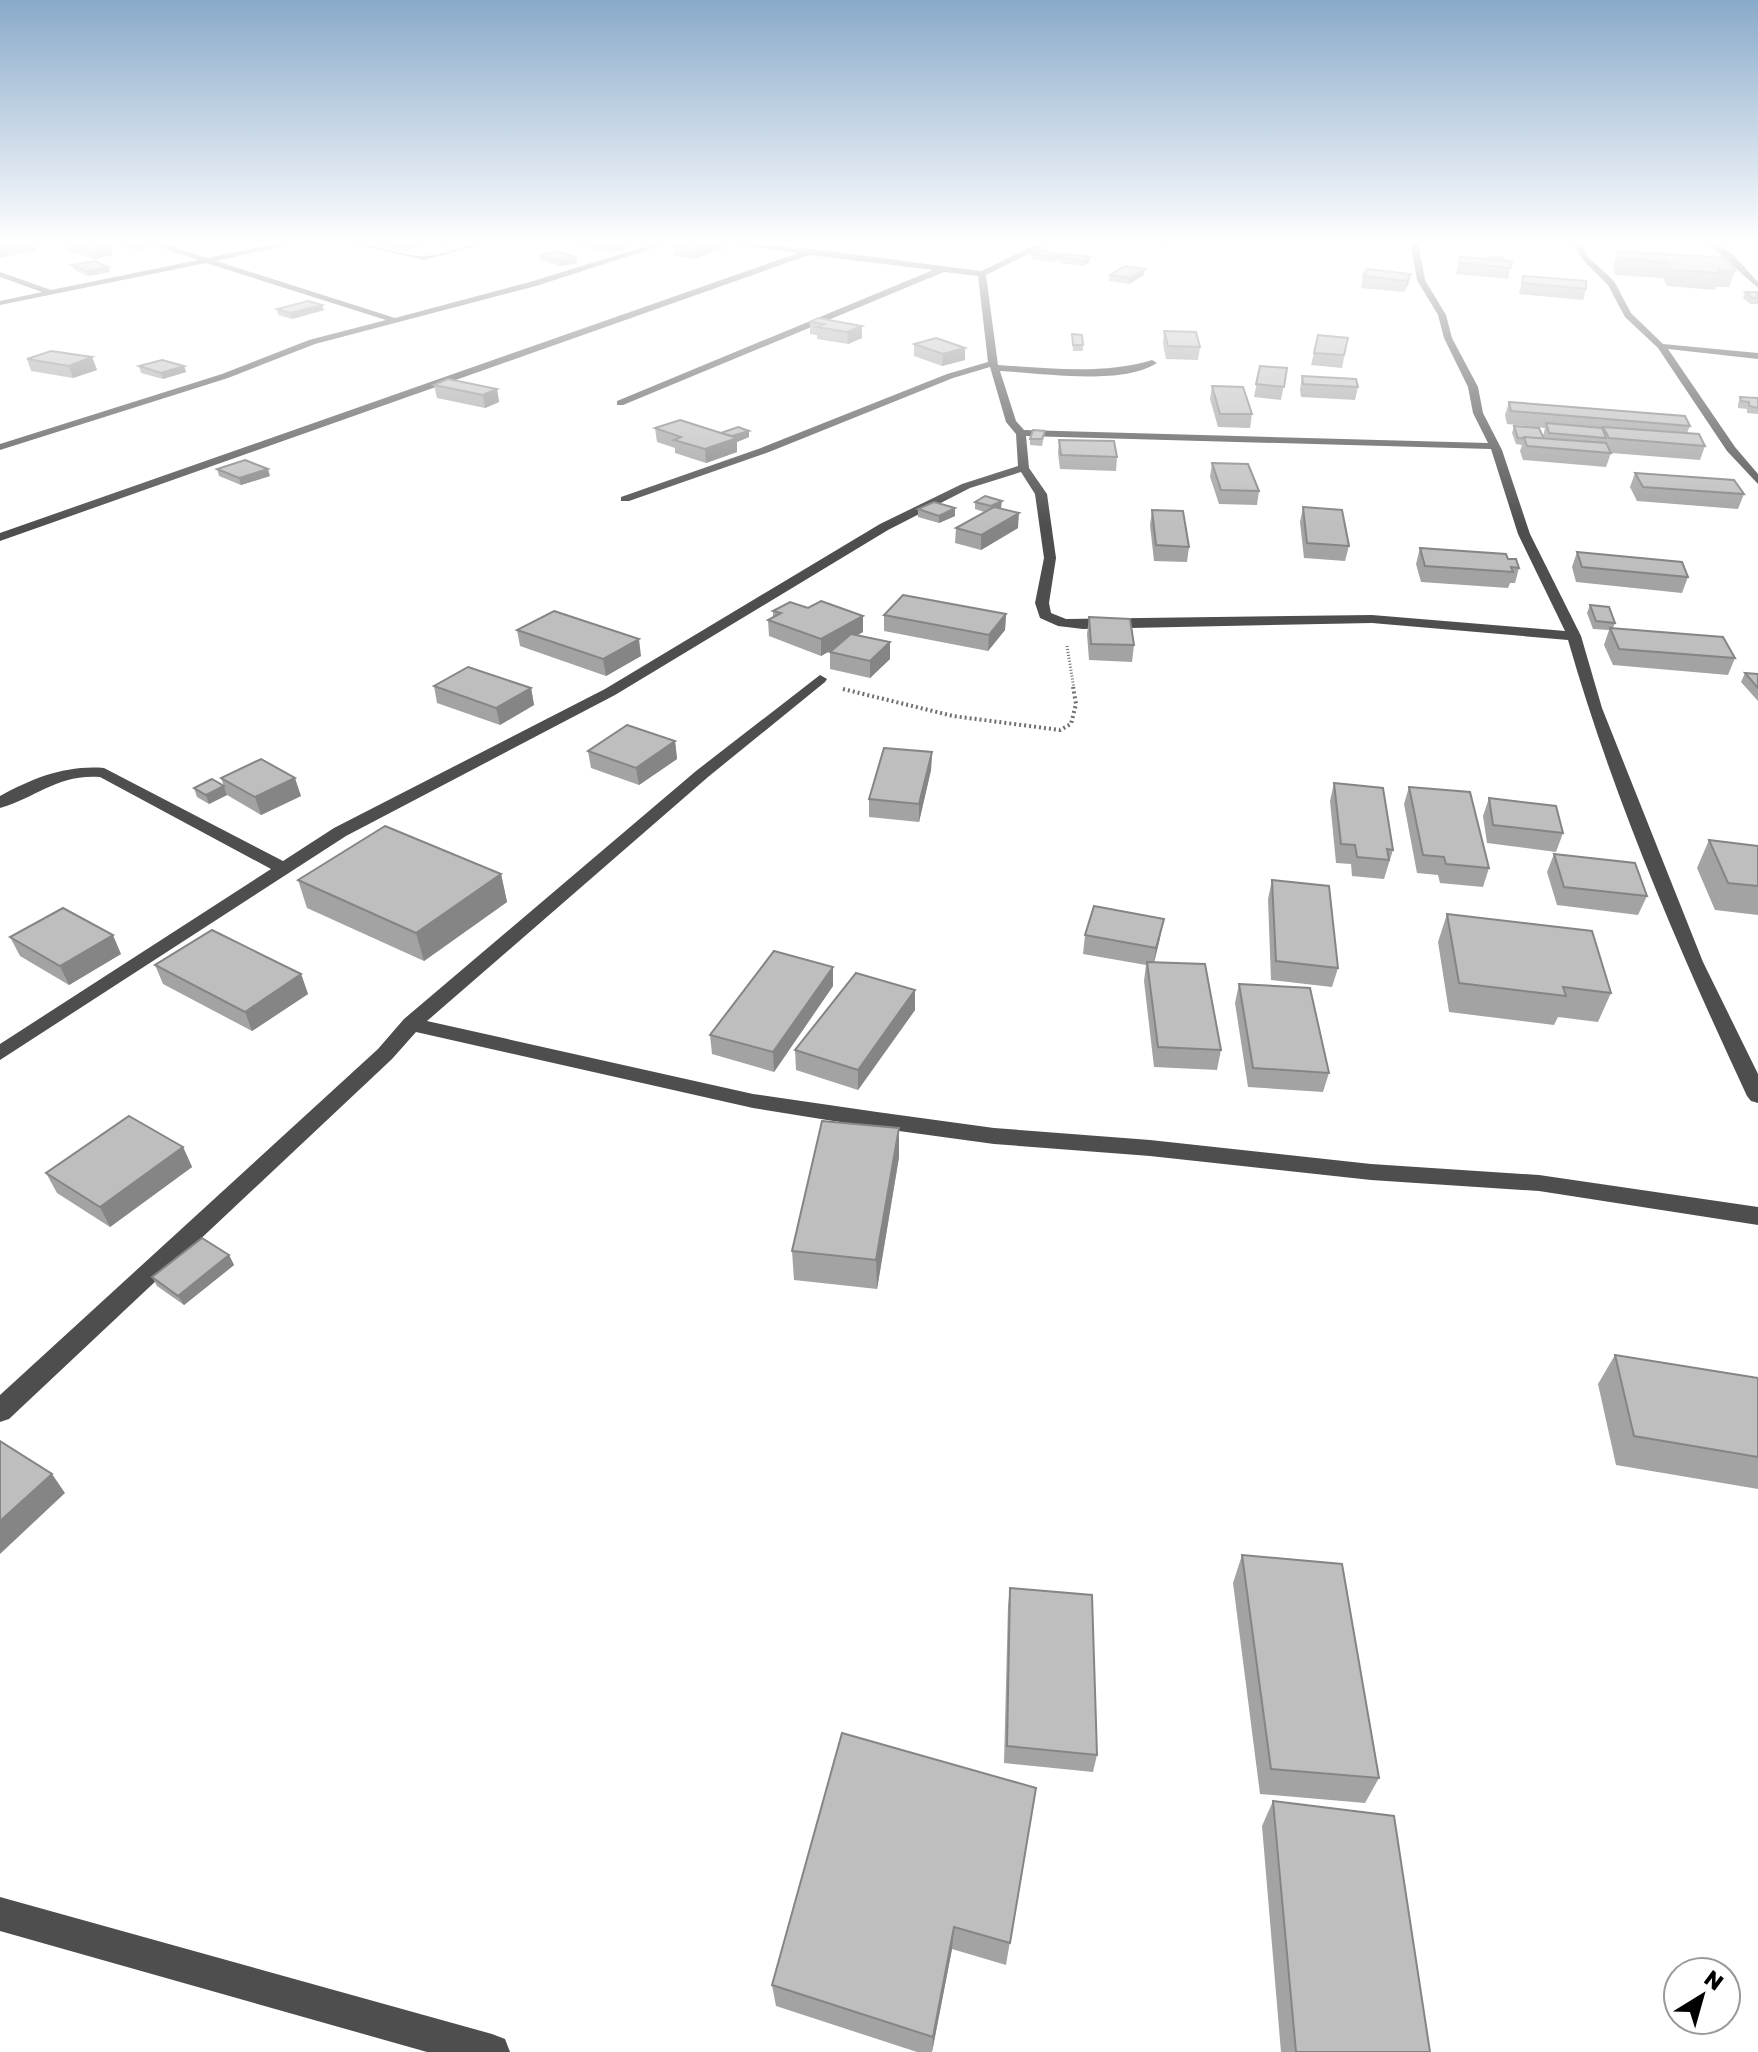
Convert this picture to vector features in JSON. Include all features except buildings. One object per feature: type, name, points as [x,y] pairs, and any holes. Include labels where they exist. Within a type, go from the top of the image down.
[{"type":"street","points":[[0,447],[225,376],[335,336]]},
{"type":"street","points":[[0,537],[571,336]]},
{"type":"street","points":[[620,403],[782,336]]},
{"type":"street","points":[[989,336],[994,366],[1011,422],[1021,433],[1024,468],[1041,494],[1050,558],[1042,603],[1045,615],[1063,623],[1083,625],[1372,619],[1574,636]]},
{"type":"street","points":[[1447,336],[1473,387],[1478,413],[1495,446],[1524,534],[1574,636],[1595,708],[1694,962],[1758,1096]]},
{"type":"street","points":[[1650,336],[1661,346],[1722,437],[1758,481]]},
{"type":"street","points":[[1661,346],[1758,356]]},
{"type":"street","points":[[625,499],[765,450],[950,376],[994,366],[1122,372],[1144,368],[1152,363]]},
{"type":"street","points":[[1021,433],[1309,444],[1495,446]]},
{"type":"street","points":[[0,1053],[340,832],[610,692],[884,527],[966,486],[1024,468]]},
{"type":"street","points":[[0,1411],[385,1054],[411,1024],[702,774],[820,679]]},
{"type":"street","points":[[0,803],[28,787],[57,777],[89,771],[104,773],[282,868]]},
{"type":"street","points":[[411,1024],[753,1101],[877,1120],[994,1136],[1150,1148],[1371,1172],[1539,1183],[1758,1216]]},
{"type":"street","points":[[0,1914],[492,2052]]},
{"type":"path","points":[[820,679],[852,693],[953,716],[1060,730],[1071,724],[1076,704],[1063,623]]}]
